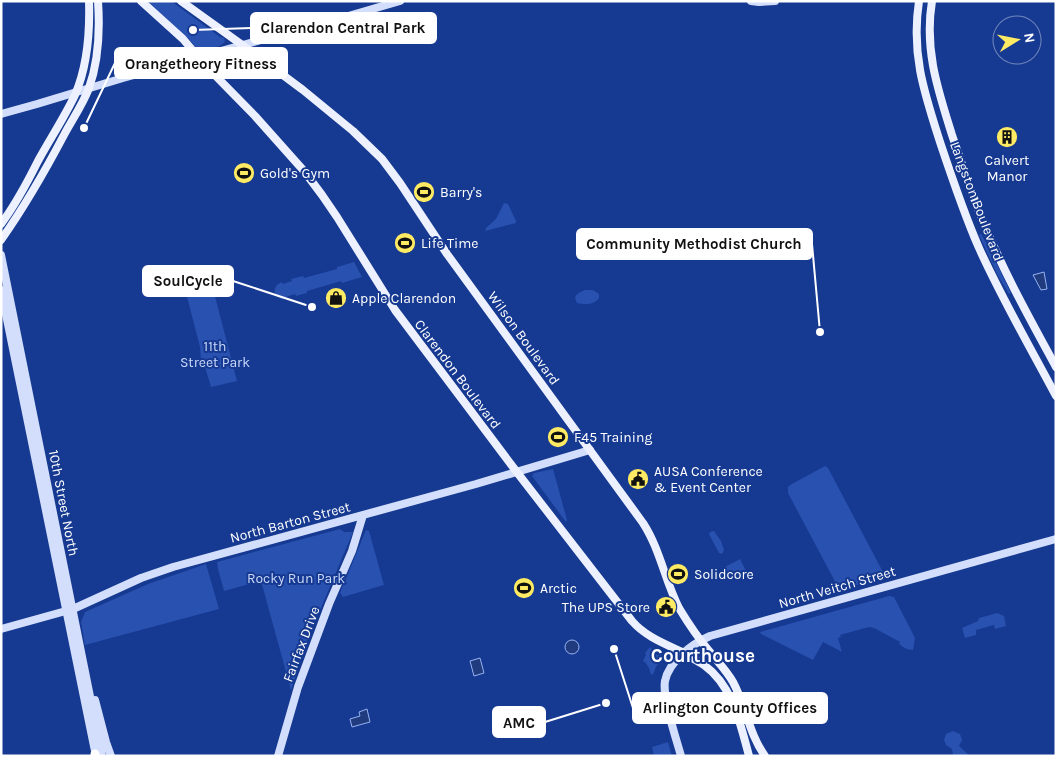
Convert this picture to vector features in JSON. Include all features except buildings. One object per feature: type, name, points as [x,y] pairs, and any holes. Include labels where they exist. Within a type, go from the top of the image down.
[{"type":"main road","points":[[1,224],[19,197],[76,92],[86,56],[89,20],[88,1]]},
{"type":"main road","points":[[1,240],[22,210],[48,166],[89,88],[98,44],[98,1]]},
{"type":"main road","name":"Clarendon Boulevard","points":[[141,1],[183,39],[299,165],[346,230],[391,305],[516,471],[638,628],[648,636],[694,658],[711,671],[731,698],[749,756]]},
{"type":"main road","name":"Wilson Boulevard","points":[[181,1],[303,90],[345,124],[382,160],[400,183],[446,254],[647,529],[677,603],[690,626],[733,681],[752,732],[765,756]]},
{"type":"main road","points":[[1,114],[400,1]]},
{"type":"main road","points":[[752,1],[774,1]]},
{"type":"main road","name":"Langston Boulevard","points":[[919,1],[916,38],[920,72],[956,190],[983,257],[1056,396]]},
{"type":"main road","name":"Langston Boulevard","points":[[932,1],[929,31],[934,73],[967,180],[997,252],[1056,367]]},
{"type":"main road","name":"10th Street North","points":[[1,255],[97,755]]},
{"type":"main road","name":"10th Street North","points":[[1,290],[69,610],[83,659],[97,755]]},
{"type":"main road","name":"North Barton Street","points":[[1,629],[69,610],[141,578],[173,567],[590,450]]},
{"type":"main road","name":"Fairfax Drive","points":[[278,756],[298,687],[327,609],[352,550],[363,515]]},
{"type":"main road","name":"North Veitch Street","points":[[681,756],[664,690],[665,679],[676,659],[701,640],[1056,539]]},
{"type":"main road","points":[[83,659],[111,756]]},
{"type":"green space","points":[[145,1],[171,1],[224,38],[225,42],[220,46],[201,51],[198,50],[189,39]]},
{"type":"green space","points":[[504,203],[508,204],[516,223],[485,231],[496,219]]},
{"type":"green space","points":[[981,234],[1011,293],[1009,294],[998,276],[979,235]]},
{"type":"green space","points":[[354,262],[362,277],[342,283],[341,281],[296,296],[295,294],[286,297],[287,299],[281,299],[276,296],[275,287],[282,282],[283,284],[292,281],[291,279],[303,276],[304,278],[337,269],[337,267]]},
{"type":"green space","name":"11th Street Park","points":[[211,281],[237,381],[211,387],[205,367],[201,361],[200,347],[185,289]]},
{"type":"green space","points":[[585,290],[593,290],[599,294],[599,298],[589,304],[577,303],[576,296]]},
{"type":"green space","points":[[825,466],[828,468],[884,574],[878,579],[840,590],[788,493],[790,485]]},
{"type":"green space","points":[[553,469],[566,522],[532,476],[534,473]]},
{"type":"green space","name":"Rocky Run Park","points":[[340,529],[344,532],[353,532],[310,634],[291,690],[261,581],[224,591],[217,562]]},
{"type":"green space","points":[[366,530],[369,531],[384,585],[343,597],[340,593]]},
{"type":"green space","points":[[714,531],[721,541],[724,550],[722,554],[719,553],[709,534]]},
{"type":"green space","points":[[740,559],[749,577],[745,579],[741,574],[729,580],[723,568]]},
{"type":"green space","points":[[206,564],[219,609],[85,645],[81,622],[85,612],[148,584]]},
{"type":"green space","points":[[889,596],[894,597],[915,638],[913,650],[905,648],[899,644],[900,642],[869,627],[840,635],[841,637],[838,638],[842,652],[823,642],[813,660],[760,632]]},
{"type":"green space","points":[[997,613],[1004,616],[1006,626],[995,629],[994,625],[976,630],[976,635],[965,638],[962,628],[978,621],[979,618]]},
{"type":"green space","points":[[650,647],[657,655],[663,657],[651,675],[643,661],[645,653]]},
{"type":"green space","points":[[953,731],[960,734],[962,740],[959,746],[970,756],[953,756],[952,749],[946,745],[944,740],[946,734]]},
{"type":"green space","points":[[668,742],[672,756],[654,756],[652,747]]},
{"type":"shaded area","points":[[1044,272],[1047,289],[1041,290],[1033,275]]},
{"type":"shaded area","points":[[572,640],[577,642],[579,647],[577,652],[572,654],[567,652],[565,647],[567,642]]},
{"type":"shaded area","points":[[480,658],[484,673],[474,676],[470,661]]},
{"type":"shaded area","points":[[367,709],[370,722],[352,727],[350,719],[360,716],[359,712]]},
{"type":"place","name":"Clarendon Central Park","points":[[193,30]]},
{"type":"place","name":"Orangetheory Fitness","points":[[84,128]]},
{"type":"place","name":"Calvert Manor","points":[[1007,137]]},
{"type":"place","name":"Gold's Gym","points":[[244,173]]},
{"type":"place","name":"Barry's","points":[[424,192]]},
{"type":"place","name":"Life Time","points":[[405,243]]},
{"type":"place","name":"Apple Clarendon","points":[[336,298]]},
{"type":"place","name":"SoulCycle","points":[[312,307]]},
{"type":"place","name":"Community Methodist Church","points":[[820,332]]},
{"type":"place","name":"F45 Training","points":[[558,437]]},
{"type":"place","name":"AUSA Conference & Event Center","points":[[638,479]]},
{"type":"place","name":"Solidcore","points":[[678,574]]},
{"type":"place","name":"Arctic","points":[[524,588]]},
{"type":"place","name":"The UPS Store","points":[[666,607]]},
{"type":"place","name":"Arlington County Offices","points":[[614,649]]},
{"type":"place","name":"AMC","points":[[606,703]]},
{"type":"district","name":"Courthouse","points":[[703,655]]}]
